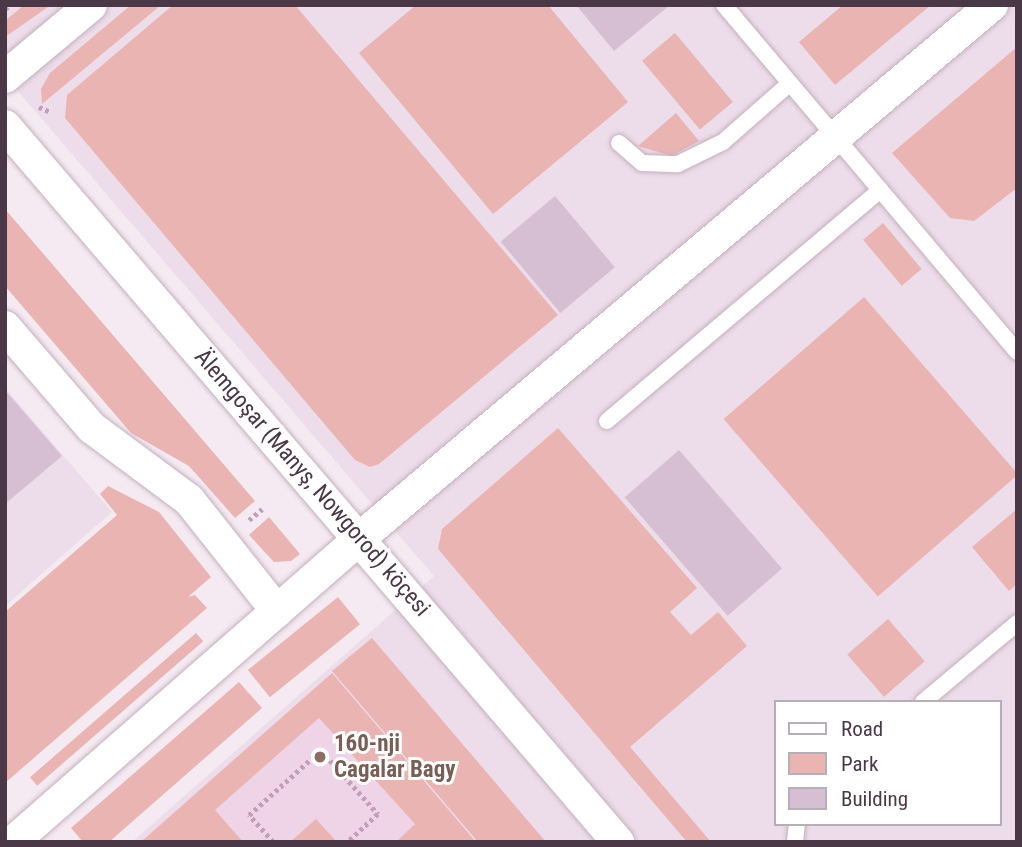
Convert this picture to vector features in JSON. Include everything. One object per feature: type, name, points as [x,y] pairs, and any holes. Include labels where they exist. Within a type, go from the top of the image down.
[{"type":"street","points":[[5,77],[91,5]]},
{"type":"street","points":[[13,842],[360,538],[992,5]]},
{"type":"street","name":"Älemgoşar (Manyş, Nowgorod) köçesi","points":[[5,126],[618,842]]},
{"type":"street","points":[[5,327],[92,428],[189,500],[277,611]]},
{"type":"lane","points":[[724,5],[1017,352]]},
{"type":"lane","points":[[619,143],[642,163],[678,164],[723,142],[790,83]]},
{"type":"lane","points":[[607,421],[880,190]]},
{"type":"lane","points":[[925,700],[1017,623]]},
{"type":"path","points":[[5,9],[10,5]]},
{"type":"path","points":[[33,100],[51,112]]},
{"type":"path","points":[[273,842],[248,815],[321,750],[378,814],[348,842]]},
{"type":"shaded area","points":[[5,5],[1017,5],[1017,842],[132,842],[434,576],[5,76]]},
{"type":"shaded area","points":[[5,388],[112,512],[5,606]]},
{"type":"shaded area","name":"160-nji Cagalar Bagy","points":[[332,673],[476,842],[140,842]]},
{"type":"green space","points":[[24,5],[51,5],[5,37],[5,21]]},
{"type":"green space","points":[[131,5],[161,5],[42,104],[41,89],[50,73]]},
{"type":"green space","points":[[173,5],[295,5],[558,315],[379,464],[370,467],[355,460],[65,118],[67,95]]},
{"type":"green space","points":[[416,5],[548,5],[628,102],[493,214],[359,53]]},
{"type":"green space","points":[[843,5],[931,5],[835,85],[799,42]]},
{"type":"green space","points":[[675,33],[733,102],[700,130],[642,61]]},
{"type":"green space","points":[[1017,47],[1017,188],[974,221],[950,218],[892,153]]},
{"type":"green space","points":[[676,113],[699,141],[672,156],[638,146]]},
{"type":"green space","points":[[5,209],[255,501],[235,518],[189,466],[131,433],[5,286]]},
{"type":"green space","points":[[883,223],[922,269],[902,286],[863,240]]},
{"type":"green space","points":[[864,297],[1017,473],[878,596],[724,419]]},
{"type":"green space","points":[[558,428],[697,588],[670,612],[691,635],[718,612],[747,646],[630,747],[711,842],[687,842],[438,549],[442,529]]},
{"type":"green space","points":[[108,486],[159,512],[211,577],[188,597],[195,595],[207,608],[5,783],[5,612],[117,515],[100,494]]},
{"type":"green space","points":[[1017,509],[1017,584],[1009,591],[972,547]]},
{"type":"green space","points":[[269,517],[300,554],[291,561],[274,562],[249,535]]},
{"type":"green space","points":[[338,597],[360,624],[270,697],[248,670]]},
{"type":"green space","points":[[888,619],[925,661],[884,697],[847,654]]},
{"type":"green space","points":[[196,633],[203,641],[37,786],[30,777]]},
{"type":"green space","points":[[372,638],[546,842],[478,842],[332,671]]},
{"type":"green space","points":[[332,673],[476,842],[396,842],[415,824],[319,718],[215,810],[243,842],[141,842]]},
{"type":"green space","points":[[239,682],[262,708],[109,842],[83,842],[71,828]]},
{"type":"green space","points":[[316,819],[337,842],[290,842]]},
{"type":"building","points":[[576,5],[670,5],[614,51]]},
{"type":"building","points":[[555,196],[615,267],[560,313],[501,242]]},
{"type":"building","points":[[5,390],[62,456],[5,504]]},
{"type":"building","points":[[679,450],[782,568],[728,616],[625,497]]},
{"type":"place","name":"160-nji Cagalar Bagy","points":[[320,757]]}]
